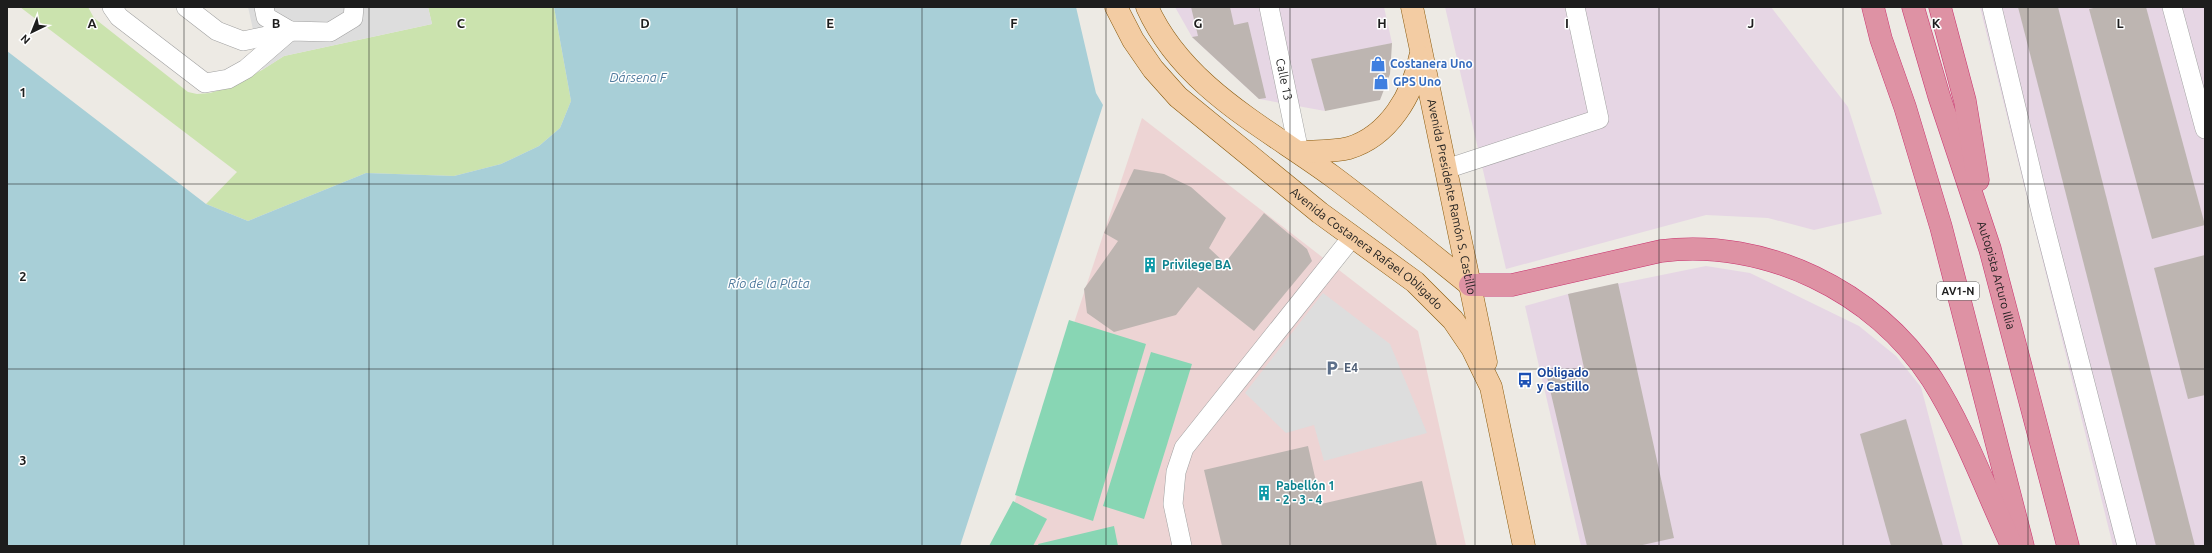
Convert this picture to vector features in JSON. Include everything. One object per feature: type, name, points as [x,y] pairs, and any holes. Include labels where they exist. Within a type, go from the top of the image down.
[{"type":"highway","points":[[1861,7],[1881,39]]},
{"type":"highway","name":"AV1-N","points":[[1873,7],[1881,39],[1904,107],[1941,227],[2023,546]]},
{"type":"highway","name":"Autopista Arturo Illia","points":[[1913,7],[1939,96],[1990,248],[2068,546]]},
{"type":"highway","points":[[1940,7],[1965,101],[1990,248]]},
{"type":"highway","points":[[1470,285],[1512,285],[1661,251],[1682,248],[1704,248],[1741,253],[1781,263],[1811,276],[1865,308],[1893,332],[1918,360],[1945,400],[2012,546]]},
{"type":"main road","name":"Avenida Costanera Rafael Obligado","points":[[1116,7],[1132,40],[1153,69],[1178,97],[1320,213],[1415,282],[1453,320],[1472,348],[1491,387],[1524,546]]},
{"type":"main road","points":[[1147,7],[1178,57],[1204,83],[1237,111],[1300,152],[1343,184],[1470,285]]},
{"type":"main road","name":"Avenida Presidente Ramón S. Castillo","points":[[1412,7],[1491,387]]},
{"type":"main road","points":[[1300,152],[1350,148],[1372,136],[1391,119],[1406,99],[1416,76],[1421,51]]},
{"type":"street","points":[[112,7],[119,17],[205,83],[228,79],[246,69],[290,31]]},
{"type":"street","points":[[186,7],[217,31],[243,41],[290,31],[330,32],[353,18],[354,7]]},
{"type":"street","points":[[264,7],[266,17],[290,31]]},
{"type":"street","name":"Calle 13","points":[[1269,7],[1300,152]]},
{"type":"street","points":[[1446,169],[1599,119],[1575,7]]},
{"type":"street","points":[[1992,7],[2042,216],[2127,546]]},
{"type":"street","points":[[2172,7],[2205,128]]},
{"type":"street","points":[[1182,546],[1173,504],[1176,472],[1184,448],[1353,236]]},
{"type":"shaded area","points":[[248,7],[428,7],[432,24],[284,56],[262,70]]},
{"type":"shaded area","points":[[1175,7],[1384,7],[1392,43],[1313,62],[1325,111],[1259,99],[1192,37]]},
{"type":"shaded area","points":[[1445,7],[1771,7],[1848,107],[1882,214],[1814,230],[1768,218],[1706,215],[1506,269]]},
{"type":"shaded area","points":[[1980,7],[2205,7],[2205,546],[2113,546]]},
{"type":"shaded area","points":[[1142,118],[1418,331],[1466,546],[1000,546]]},
{"type":"shaded area","points":[[1706,266],[1750,273],[1859,326],[1896,356],[1921,387],[1963,546],[1581,546],[1525,306],[1568,294]]},
{"type":"shaded area","name":"E4","points":[[1323,293],[1390,344],[1427,433],[1324,461],[1314,425],[1286,433],[1245,393]]},
{"type":"green space","points":[[20,7],[88,7],[94,18],[188,92],[197,94],[210,93],[227,88],[262,70],[284,56],[432,24],[428,7],[554,7],[571,101],[560,128],[539,146],[501,164],[454,176],[366,173],[248,221],[206,204],[237,172]]},
{"type":"green space","points":[[1069,320],[1146,344],[1093,521],[1015,495]]},
{"type":"green space","points":[[1151,352],[1192,364],[1144,519],[1103,506]]},
{"type":"green space","points":[[1013,501],[1047,519],[1033,546],[989,546]]},
{"type":"green space","points":[[1114,526],[1118,546],[1039,546],[1038,544]]},
{"type":"water","name":"Río de la Plata","points":[[554,7],[1076,7],[1096,93],[1103,105],[960,546],[7,546],[7,51],[206,204],[248,221],[366,173],[454,176],[501,164],[539,146],[560,128],[571,101]]},
{"type":"building","points":[[1191,7],[1230,7],[1234,25],[1248,22],[1266,98],[1259,99],[1192,37],[1198,36]]},
{"type":"building","points":[[2018,7],[2058,7],[2195,546],[2156,546]]},
{"type":"building","points":[[2098,7],[2146,7],[2205,225],[2152,239],[2089,9]]},
{"type":"building","points":[[1392,43],[1390,74],[1380,100],[1325,111],[1311,59]]},
{"type":"building","name":"Privilege BA","points":[[1134,169],[1164,174],[1191,187],[1226,218],[1209,248],[1225,263],[1264,213],[1307,249],[1312,261],[1254,331],[1198,287],[1176,315],[1114,332],[1087,313],[1084,289],[1118,241],[1104,233]]},
{"type":"building","points":[[2205,255],[2205,395],[2188,399],[2154,268]]},
{"type":"building","points":[[1618,283],[1674,538],[1638,546],[1587,546],[1547,377],[1584,368],[1568,294]]},
{"type":"building","points":[[1906,419],[1943,546],[1891,546],[1860,434]]},
{"type":"building","name":"Pabellón 1 - 2 - 3 - 4","points":[[1308,446],[1321,504],[1422,481],[1437,546],[1222,546],[1204,470]]},
{"type":"place","name":"Costanera Uno","points":[[1378,64]]},
{"type":"place","name":"GPS Uno","points":[[1381,82]]},
{"type":"place","name":"Privilege BA","points":[[1150,265]]},
{"type":"place","name":"E4","points":[[1332,368]]},
{"type":"place","name":"Obligado y Castillo","points":[[1525,380]]},
{"type":"place","name":"Pabellón 1 - 2 - 3 - 4","points":[[1264,493]]},
{"type":"water label","name":"Dársena F","points":[[638,77]]}]
